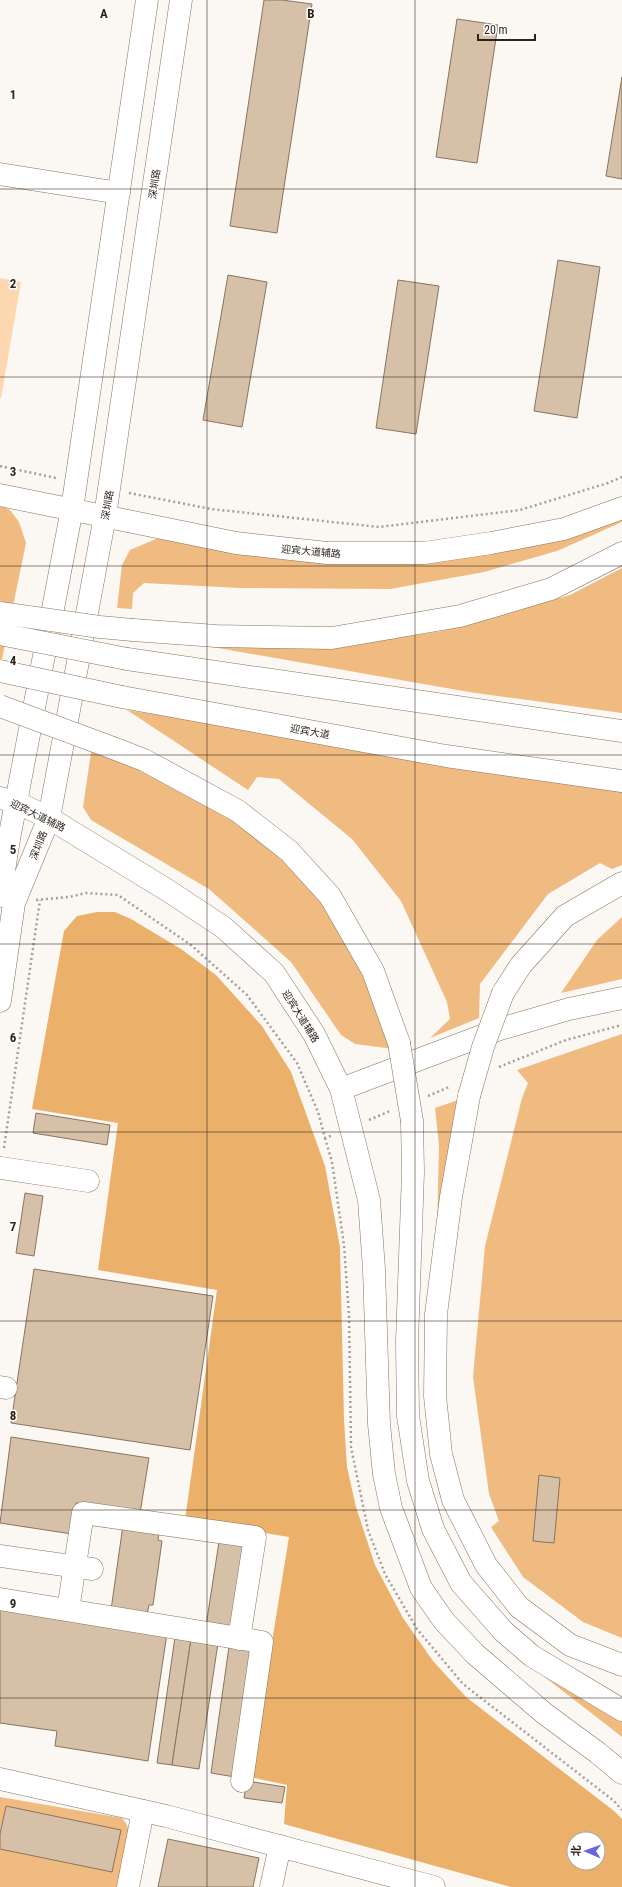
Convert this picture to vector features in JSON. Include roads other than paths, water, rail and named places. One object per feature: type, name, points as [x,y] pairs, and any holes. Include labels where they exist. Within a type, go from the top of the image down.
[{"type":"main road","points":[[0,896],[8,800],[72,509],[147,0]]},
{"type":"main road","name":"深圳路","points":[[0,1001],[14,902],[49,818],[105,516],[181,0]]},
{"type":"main road","points":[[0,174],[119,193]]},
{"type":"main road","name":"迎宾大道辅路","points":[[0,495],[243,544],[327,553],[424,553],[491,544],[564,529],[622,508]]},
{"type":"main road","points":[[0,613],[100,628],[216,636],[332,638],[468,614],[551,589],[622,553]]},
{"type":"main road","points":[[0,634],[127,659],[622,731]]},
{"type":"main road","name":"迎宾大道","points":[[0,671],[122,698],[446,756],[622,781]]},
{"type":"main road","points":[[0,706],[144,760],[238,811],[289,851],[330,896],[373,971],[399,1043],[412,1121],[413,1172],[407,1342],[408,1416],[418,1481],[433,1529],[461,1583],[503,1631],[532,1656],[622,1710]]},
{"type":"main road","name":"迎宾大道辅路","points":[[8,800],[49,818],[167,890],[223,927],[274,973],[314,1034],[341,1089],[352,1127],[369,1200],[374,1269],[379,1424],[384,1474],[391,1508],[421,1588],[444,1621],[475,1654],[545,1714],[598,1753],[622,1773]]},
{"type":"main road","points":[[622,882],[565,916],[522,965],[503,993],[483,1047],[469,1096],[451,1198],[436,1314],[435,1396],[441,1454],[453,1500],[486,1565],[519,1607],[570,1645],[622,1665]]},
{"type":"main road","points":[[341,1089],[500,1029],[569,1010],[622,998]]},
{"type":"main road","points":[[1,1168],[88,1181]]},
{"type":"main road","points":[[68,1610],[83,1568],[83,1513],[255,1537],[239,1638]]},
{"type":"main road","points":[[0,1556],[83,1568]]},
{"type":"main road","points":[[0,1599],[262,1642],[242,1781]]},
{"type":"main road","points":[[0,1779],[143,1811],[434,1887]]},
{"type":"main road","points":[[128,1887],[143,1811]]},
{"type":"main road","points":[[271,1887],[280,1846]]}]
